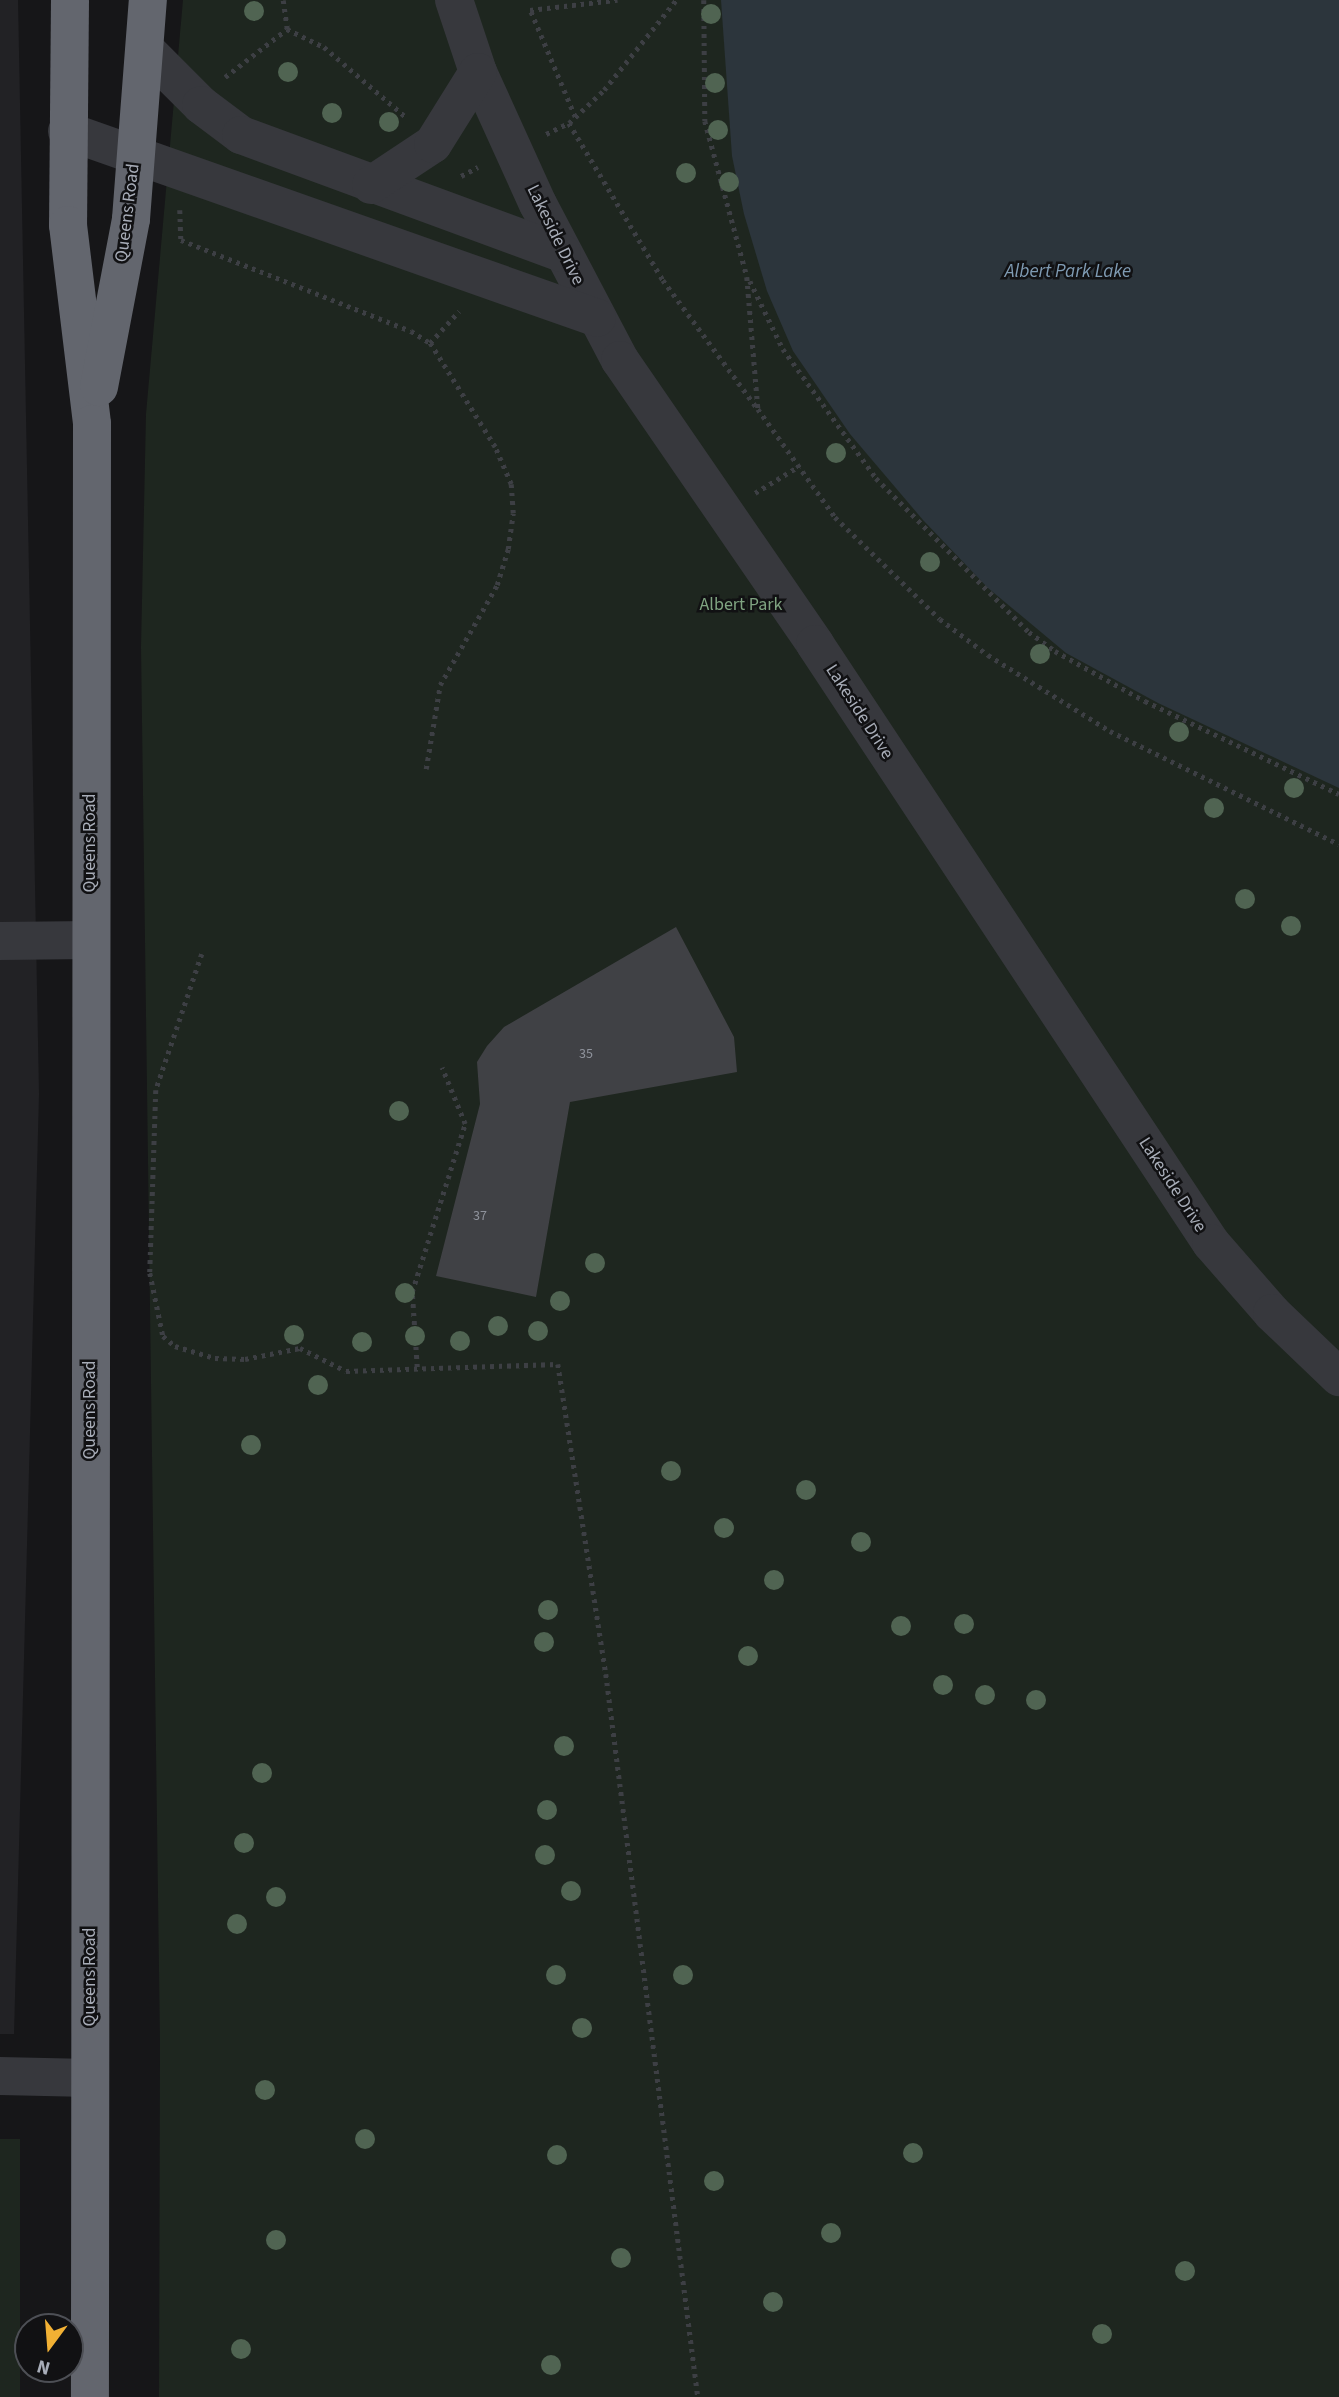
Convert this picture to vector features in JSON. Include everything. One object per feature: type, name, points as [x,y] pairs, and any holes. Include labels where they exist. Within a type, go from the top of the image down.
[{"type":"highway","name":"Queens Road","points":[[70,0],[68,225],[92,424],[90,2397]]},
{"type":"highway","name":"Queens Road","points":[[92,424],[131,219],[148,0]]},
{"type":"street","name":"Lakeside Drive","points":[[454,0],[478,72],[562,253],[620,360],[822,655],[1211,1243],[1272,1313],[1339,1377]]},
{"type":"street","points":[[146,50],[201,105],[241,135],[562,253]]},
{"type":"street","points":[[371,185],[433,144],[478,72]]},
{"type":"street","points":[[67,131],[597,318]]},
{"type":"street","points":[[0,941],[90,940]]},
{"type":"street","points":[[0,2076],[90,2078]]},
{"type":"path","points":[[575,117],[530,10],[617,0]]},
{"type":"path","points":[[677,0],[646,42],[569,123],[656,269],[835,517],[891,574],[988,656],[1110,731],[1339,844]]},
{"type":"path","points":[[704,0],[705,121],[747,277],[758,409]]},
{"type":"path","points":[[287,29],[324,47],[381,92],[433,144]]},
{"type":"path","points":[[181,240],[411,331],[430,343],[495,447],[511,484],[513,513],[508,549],[497,584],[440,685],[426,769]]},
{"type":"path","points":[[747,277],[783,349],[876,478],[1029,632],[1055,651],[1145,701],[1339,794]]},
{"type":"path","points":[[430,343],[460,310]]},
{"type":"path","points":[[722,512],[799,466]]},
{"type":"path","points":[[202,954],[156,1090],[150,1273],[163,1336],[175,1346],[215,1358],[246,1359],[300,1348],[346,1371],[558,1364],[606,1674],[698,2397]]},
{"type":"path","points":[[417,1367],[412,1292],[465,1124],[442,1068]]},
{"type":"shaded area","points":[[0,0],[18,0],[39,1094],[14,2034],[0,2034]]},
{"type":"green space","name":"Albert Park","points":[[183,0],[1339,0],[1339,2397],[159,2397],[160,2043],[141,647],[146,414]]},
{"type":"green space","points":[[0,2139],[20,2139],[20,2313],[14,2313],[14,2383],[20,2383],[20,2397],[0,2397]]},
{"type":"water","name":"Albert Park Lake","points":[[721,0],[1339,0],[1339,788],[1158,703],[1066,653],[988,588],[923,520],[850,434],[793,351],[767,291],[744,214],[732,156]]},
{"type":"building","points":[[676,927],[734,1037],[737,1072],[570,1102],[536,1297],[436,1276],[480,1104],[477,1062],[487,1046],[504,1027]]}]
